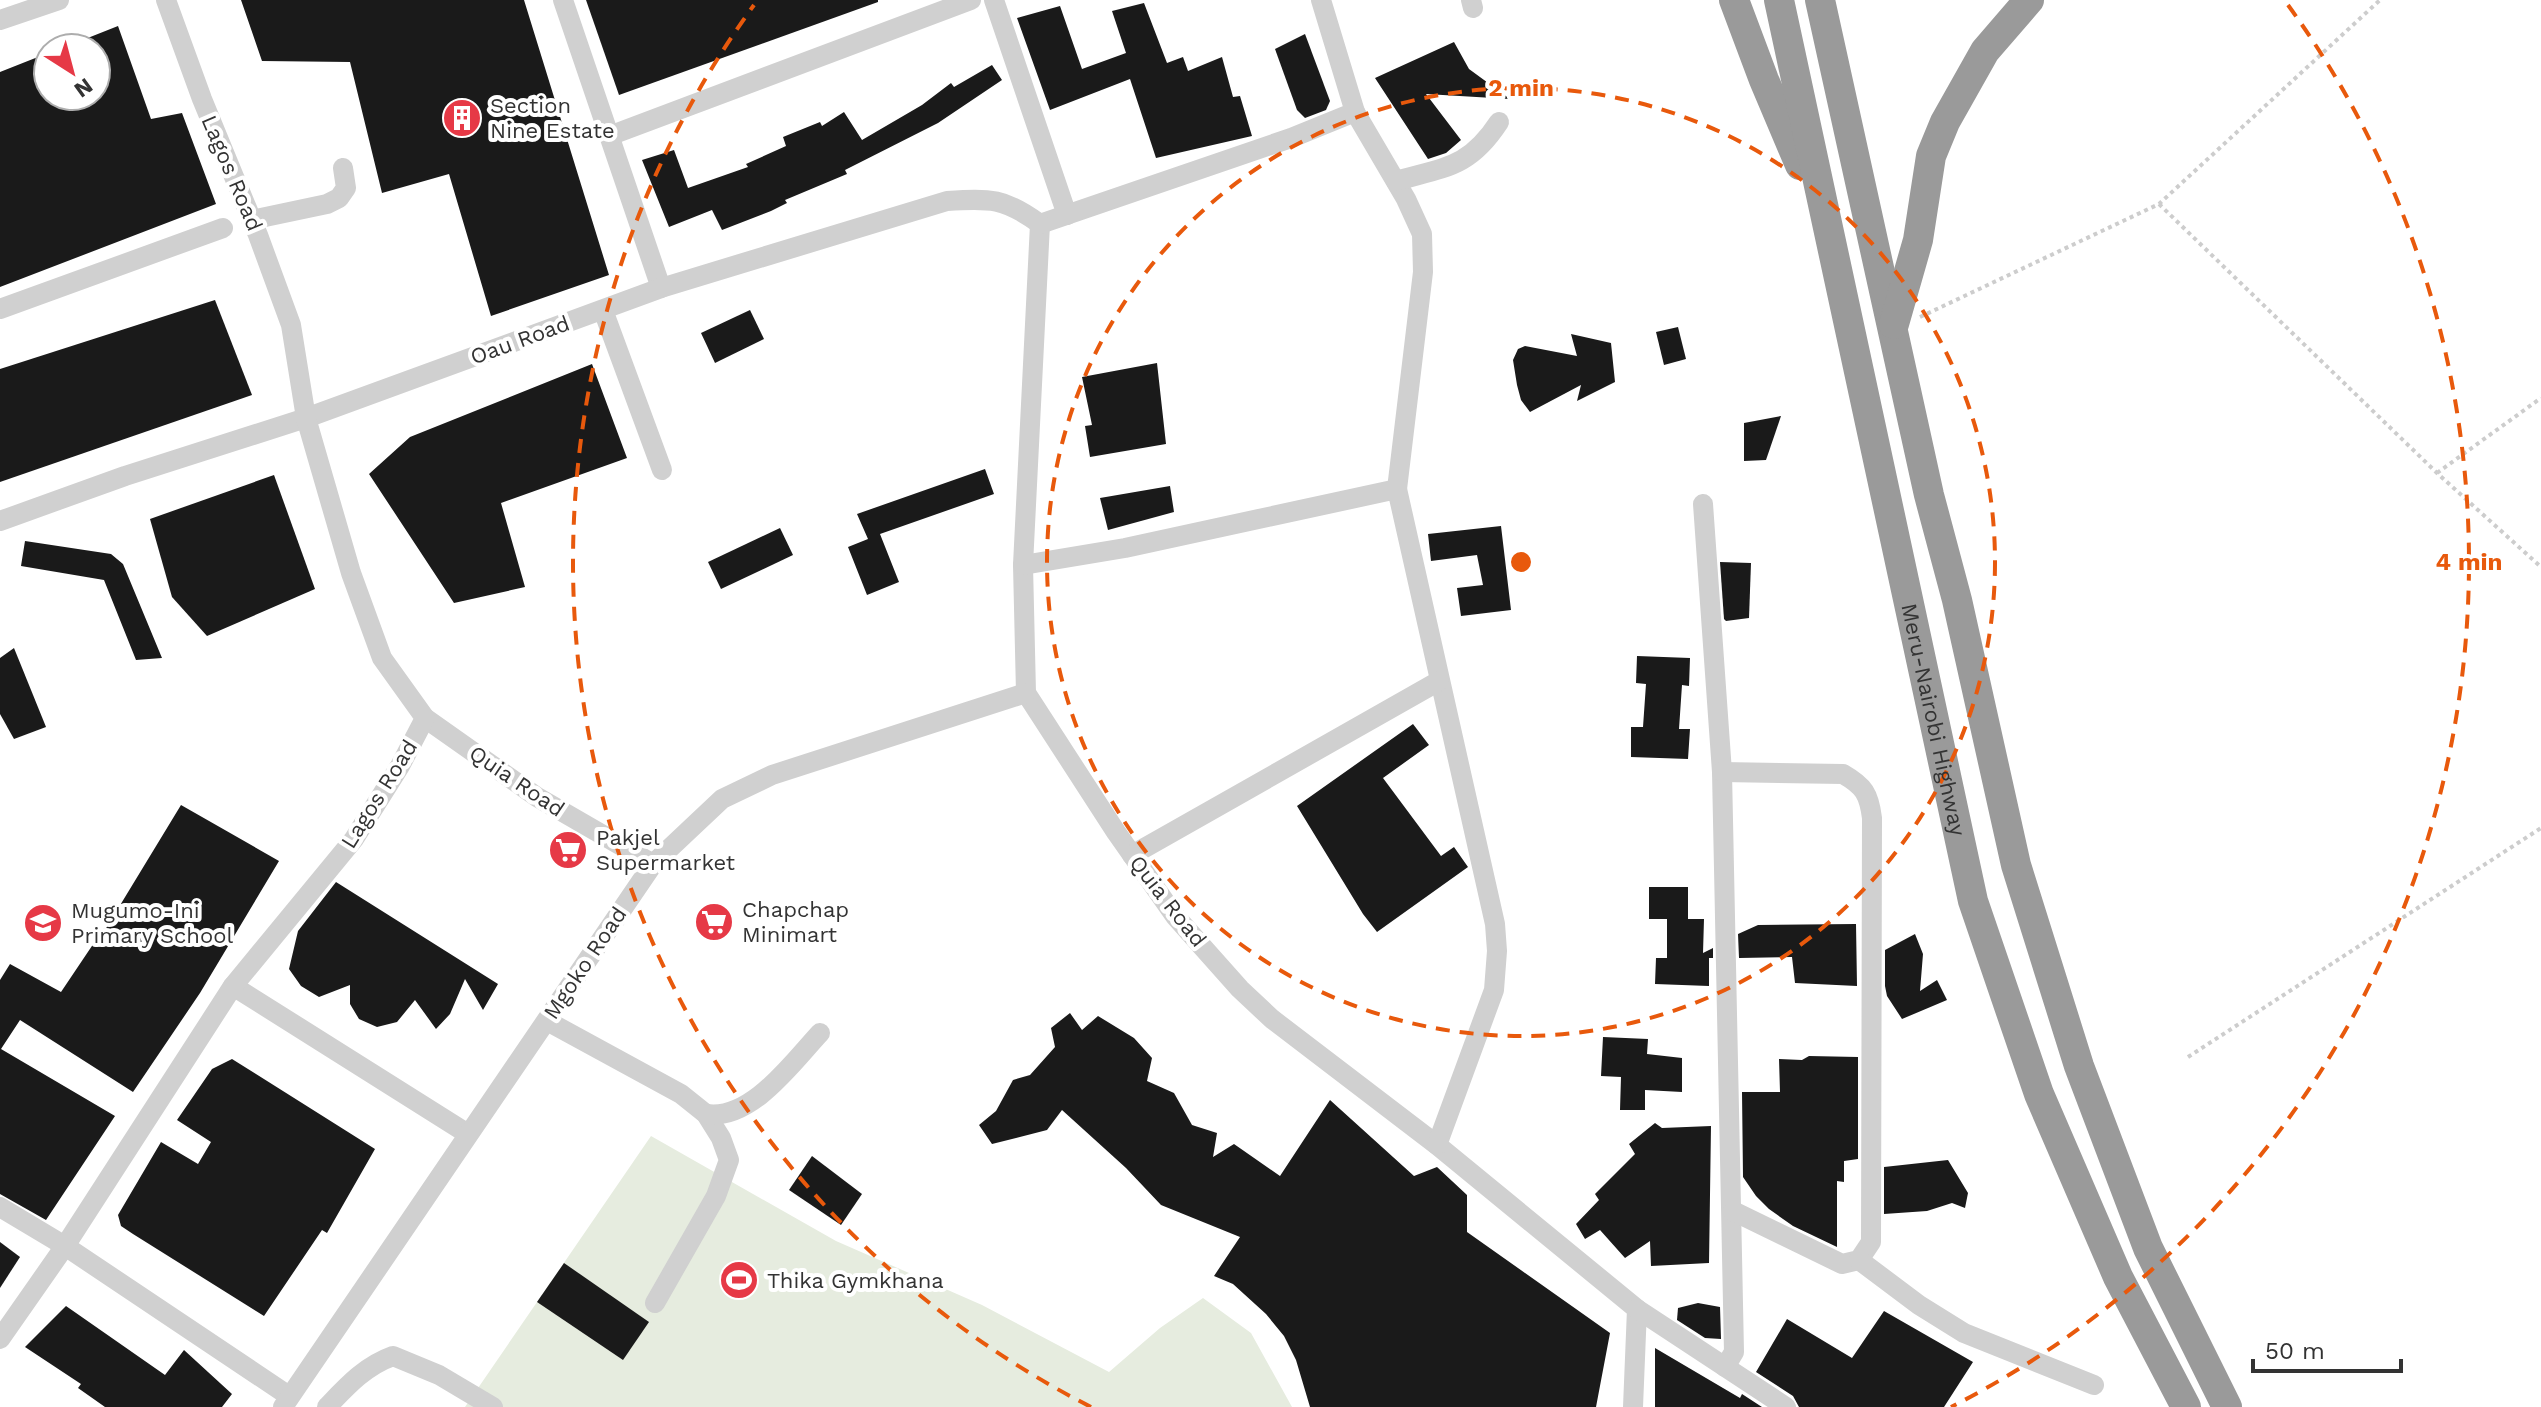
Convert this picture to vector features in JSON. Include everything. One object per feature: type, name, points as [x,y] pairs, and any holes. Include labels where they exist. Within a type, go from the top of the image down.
[{"type":"highway","points":[[1734,0],[1827,229]]},
{"type":"highway","name":"Meru-Nairobi Highway","points":[[1779,0],[1973,901],[2039,1094],[2118,1277],[2186,1407]]},
{"type":"highway","points":[[1820,0],[2021,879],[2079,1066],[2148,1248],[2227,1407]]},
{"type":"highway","points":[[1893,330],[1918,240],[1931,156],[1945,122],[1985,51],[2029,0]]},
{"type":"street","points":[[0,20],[59,0]]},
{"type":"street","name":"Lagos Road","points":[[0,1339],[65,1246],[233,986],[354,839],[425,718],[382,658],[351,573],[306,418],[291,325],[206,112],[166,0]]},
{"type":"street","points":[[563,0],[661,288]]},
{"type":"street","points":[[609,136],[971,0]]},
{"type":"street","points":[[994,0],[1067,215]]},
{"type":"street","points":[[1321,0],[1355,112],[1396,181],[1422,234],[1423,272],[1397,489],[1495,924],[1497,951],[1494,990],[1437,1145]]},
{"type":"street","points":[[1026,693],[1023,565],[1040,224],[1291,138],[1355,112]]},
{"type":"street","points":[[1396,181],[1465,160],[1479,149],[1499,122]]},
{"type":"street","points":[[251,220],[327,204],[339,198],[346,188],[343,168]]},
{"type":"street","name":"Oau Road","points":[[0,521],[125,476],[306,418],[661,288],[947,201],[983,199],[1016,206],[1040,224]]},
{"type":"street","points":[[0,309],[223,228]]},
{"type":"street","points":[[603,310],[662,470]]},
{"type":"street","points":[[1023,565],[1125,548],[1397,489]]},
{"type":"street","points":[[1703,504],[1722,772],[1734,1352],[1725,1367]]},
{"type":"street","points":[[1132,855],[1439,681]]},
{"type":"street","name":"Quia Road","points":[[1026,693],[1175,916],[1240,989],[1272,1019],[1437,1145],[1637,1309],[1786,1407]]},
{"type":"street","name":"Mgoko Road","points":[[286,1402],[653,864],[722,799],[772,775],[1026,693]]},
{"type":"street","name":"Quia Road","points":[[425,718],[537,797],[653,864]]},
{"type":"street","points":[[1722,772],[1843,774],[1860,784],[1870,801],[1872,818],[1871,1242],[1859,1260],[1842,1264],[1733,1211]]},
{"type":"street","points":[[233,986],[468,1134]]},
{"type":"street","points":[[547,1021],[681,1094],[706,1114],[721,1138],[729,1160],[716,1196],[655,1303]]},
{"type":"street","points":[[706,1114],[717,1116],[763,1094],[820,1033]]},
{"type":"street","points":[[0,1207],[65,1246],[286,1402]]},
{"type":"street","points":[[1859,1260],[1919,1305],[1964,1333],[2094,1385]]},
{"type":"street","points":[[1633,1407],[1637,1309]]},
{"type":"street","points":[[327,1407],[375,1362],[393,1356],[439,1375],[493,1407]]},
{"type":"path","points":[[1893,330],[2159,204],[2380,0]]},
{"type":"path","points":[[2159,204],[2437,473],[2541,567]]},
{"type":"path","points":[[2437,473],[2541,398]]},
{"type":"path","points":[[2188,1057],[2541,828]]},
{"type":"shaded area","name":"Thika Gymkhana","points":[[651,1136],[836,1241],[982,1305],[1109,1372],[1160,1328],[1203,1298],[1251,1333],[1292,1407],[465,1407]]},
{"type":"building","name":"Section Nine Estate","points":[[241,0],[524,0],[609,275],[491,316],[449,174],[382,193],[350,62],[262,61]]},
{"type":"building","points":[[586,0],[878,0],[878,2],[619,95]]},
{"type":"building","points":[[1144,3],[1167,63],[1183,57],[1188,71],[1222,57],[1233,97],[1240,96],[1252,136],[1156,158],[1130,79],[1050,110],[1017,18],[1060,6],[1082,69],[1126,53],[1112,11]]},
{"type":"building","points":[[118,26],[151,119],[182,113],[216,204],[0,287],[0,72],[32,59],[32,112],[112,112],[112,32],[103,32]]},
{"type":"building","points":[[1305,34],[1330,101],[1326,110],[1305,118],[1297,110],[1275,49]]},
{"type":"building","points":[[1454,42],[1469,69],[1510,99],[1426,94],[1461,140],[1446,153],[1428,159],[1375,78]]},
{"type":"building","points":[[992,65],[1002,80],[938,123],[845,170],[847,174],[785,200],[787,203],[771,211],[722,230],[712,210],[669,227],[642,160],[674,150],[688,188],[748,167],[746,164],[786,146],[783,137],[820,122],[822,126],[844,112],[862,140],[922,105],[951,83],[954,87]]},
{"type":"building","points":[[215,300],[252,395],[0,482],[0,369]]},
{"type":"building","points":[[750,310],[764,339],[715,363],[701,333]]},
{"type":"building","points":[[1678,327],[1686,359],[1664,365],[1656,332]]},
{"type":"building","points":[[1571,334],[1611,343],[1615,382],[1577,401],[1581,385],[1530,412],[1521,400],[1517,385],[1513,360],[1518,349],[1525,346],[1577,356]]},
{"type":"building","points":[[1157,363],[1166,444],[1090,457],[1085,426],[1092,425],[1082,377]]},
{"type":"building","points":[[592,364],[627,458],[501,503],[525,587],[454,603],[369,474],[410,437]]},
{"type":"building","points":[[1781,416],[1766,460],[1744,461],[1744,423]]},
{"type":"building","points":[[985,469],[994,494],[880,534],[899,582],[867,595],[848,547],[868,539],[857,514]]},
{"type":"building","points":[[274,475],[315,589],[207,636],[172,597],[150,519]]},
{"type":"building","points":[[1170,486],[1174,512],[1108,530],[1100,498]]},
{"type":"building","points":[[1501,526],[1511,610],[1461,616],[1457,588],[1483,585],[1477,555],[1431,561],[1428,534]]},
{"type":"building","points":[[780,528],[793,555],[721,589],[708,562]]},
{"type":"building","points":[[25,541],[111,554],[123,564],[162,658],[136,660],[104,580],[21,566]]},
{"type":"building","points":[[1720,562],[1751,563],[1749,618],[1724,619]]},
{"type":"building","points":[[14,648],[46,727],[14,739],[0,714],[0,658]]},
{"type":"building","points":[[1637,656],[1690,658],[1689,686],[1682,685],[1679,729],[1690,729],[1688,759],[1631,757],[1631,727],[1643,727],[1646,684],[1636,683]]},
{"type":"building","points":[[1413,724],[1429,745],[1383,778],[1441,856],[1454,847],[1468,867],[1377,932],[1297,806]]},
{"type":"building","points":[[181,805],[279,861],[200,993],[133,1092],[20,1020],[1,1049],[115,1116],[46,1220],[0,1194],[0,980],[10,964],[61,992],[105,930]]},
{"type":"building","points":[[336,882],[498,984],[483,1010],[465,979],[450,1014],[436,1029],[415,1000],[397,1022],[377,1027],[359,1019],[350,1004],[350,985],[319,997],[301,986],[289,969],[298,931]]},
{"type":"building","points":[[1649,887],[1688,887],[1688,919],[1704,919],[1703,953],[1713,948],[1713,958],[1709,958],[1709,986],[1655,984],[1656,958],[1667,958],[1667,919],[1649,919]]},
{"type":"building","points":[[1856,924],[1857,986],[1795,983],[1792,957],[1739,958],[1738,934],[1758,925]]},
{"type":"building","points":[[1915,934],[1923,954],[1920,991],[1937,980],[1947,1000],[1902,1019],[1887,996],[1885,950]]},
{"type":"building","points":[[1070,1013],[1082,1030],[1098,1016],[1134,1038],[1152,1058],[1147,1081],[1174,1093],[1192,1125],[1217,1133],[1213,1157],[1234,1144],[1280,1176],[1330,1100],[1414,1176],[1437,1167],[1467,1195],[1467,1232],[1610,1333],[1596,1407],[1310,1407],[1296,1360],[1284,1336],[1266,1314],[1233,1284],[1214,1276],[1240,1237],[1161,1205],[1126,1168],[1062,1110],[1047,1130],[992,1144],[979,1125],[996,1111],[1013,1080],[1030,1075],[1055,1047],[1051,1028]]},
{"type":"building","points":[[1603,1037],[1648,1039],[1647,1054],[1682,1058],[1682,1092],[1645,1090],[1645,1110],[1620,1110],[1621,1077],[1601,1076]]},
{"type":"building","points":[[1809,1056],[1858,1057],[1858,1159],[1844,1161],[1844,1182],[1837,1181],[1837,1247],[1793,1226],[1769,1209],[1743,1177],[1742,1092],[1780,1092],[1779,1059],[1802,1060]]},
{"type":"building","points":[[232,1059],[375,1149],[327,1233],[322,1230],[264,1316],[121,1226],[118,1215],[161,1142],[198,1164],[211,1142],[177,1120],[212,1069]]},
{"type":"building","points":[[1655,1123],[1662,1128],[1711,1126],[1709,1263],[1651,1266],[1650,1241],[1625,1258],[1600,1230],[1585,1239],[1576,1224],[1599,1200],[1595,1194],[1635,1154],[1629,1144]]},
{"type":"building","points":[[812,1156],[862,1194],[841,1225],[789,1190]]},
{"type":"building","points":[[1948,1160],[1968,1193],[1965,1208],[1952,1203],[1927,1211],[1884,1214],[1884,1167]]},
{"type":"building","points":[[0,1242],[20,1257],[0,1288]]},
{"type":"building","points":[[564,1263],[649,1322],[623,1360],[537,1302]]},
{"type":"building","points":[[1698,1303],[1720,1307],[1721,1339],[1705,1338],[1677,1320],[1678,1308]]},
{"type":"building","points":[[66,1306],[165,1375],[184,1350],[232,1394],[222,1407],[105,1407],[78,1388],[81,1384],[25,1347]]},
{"type":"building","points":[[1884,1311],[1973,1362],[1944,1407],[1799,1407],[1793,1396],[1756,1372],[1787,1319],[1852,1358]]},
{"type":"building","points":[[1655,1348],[1740,1398],[1742,1394],[1762,1407],[1655,1407]]},
{"type":"place","name":"Section Nine Estate","points":[[462,118]]},
{"type":"place","name":"Pakjel Supermarket","points":[[568,850]]},
{"type":"place","name":"Chapchap Minimart","points":[[714,922]]},
{"type":"place","name":"Mugumo-Ini Primary School","points":[[43,923]]},
{"type":"place","name":"Thika Gymkhana","points":[[739,1280]]}]
